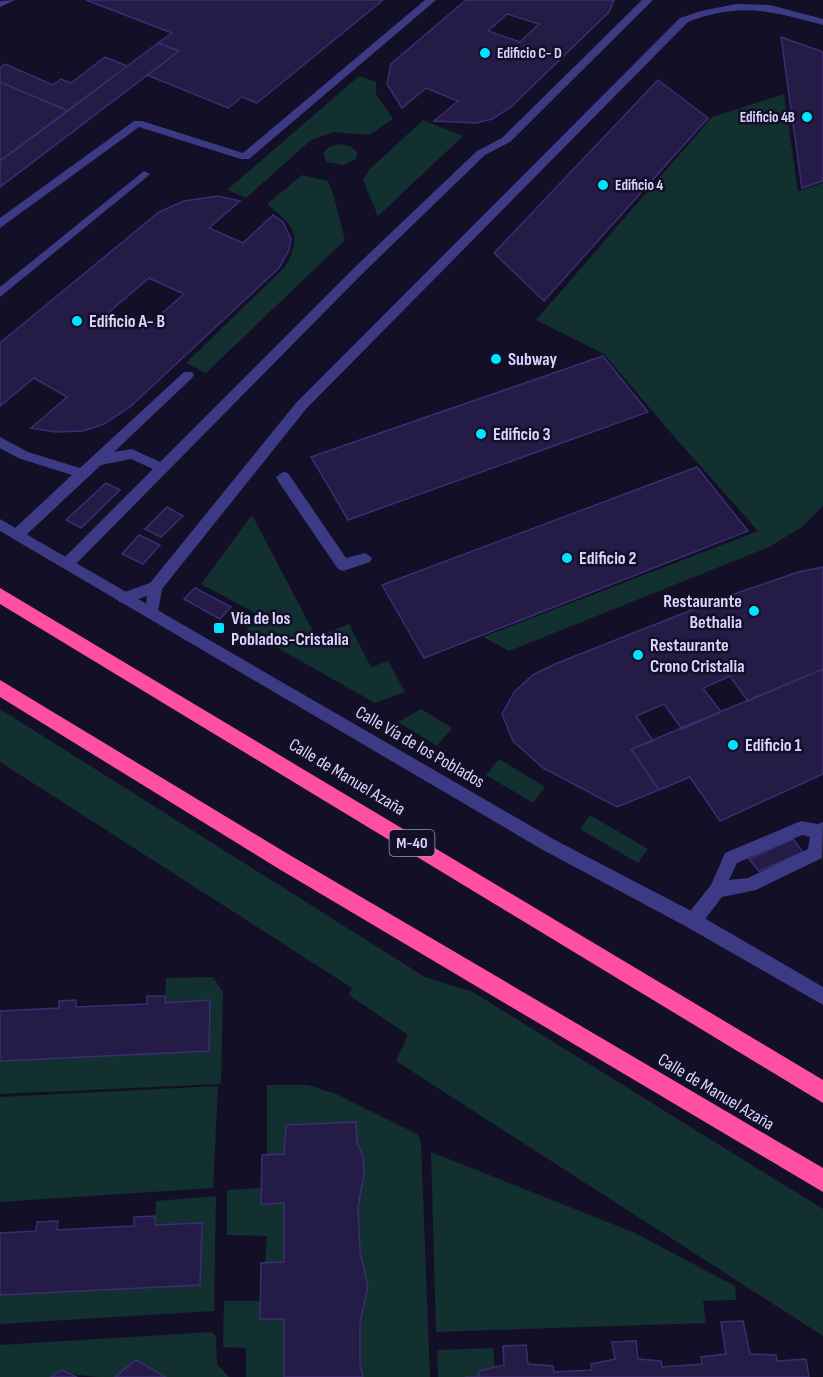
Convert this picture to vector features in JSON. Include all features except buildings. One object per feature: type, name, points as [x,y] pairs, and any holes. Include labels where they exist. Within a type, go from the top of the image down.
[{"type":"highway","name":"Calle de Manuel Azaña","points":[[0,596],[823,1092]]},
{"type":"highway","name":"Calle de Manuel Azaña","points":[[0,688],[286,863],[823,1182]]},
{"type":"street","points":[[0,4],[10,0]]},
{"type":"street","points":[[0,224],[138,123],[245,158],[431,0]]},
{"type":"street","points":[[68,563],[367,263],[481,153],[506,140],[648,0]]},
{"type":"street","points":[[124,598],[155,587],[301,406],[684,20],[704,10],[738,4],[794,11],[823,22]]},
{"type":"street","points":[[0,292],[144,174]]},
{"type":"street","points":[[18,534],[188,375]]},
{"type":"street","points":[[0,442],[23,455],[84,474]]},
{"type":"street","points":[[99,460],[132,454],[162,468]]},
{"type":"street","points":[[283,477],[343,565],[365,558]]},
{"type":"street","name":"Calle Vía de los Poblados","points":[[0,524],[549,845],[693,921],[823,997]]},
{"type":"street","points":[[152,614],[155,587]]},
{"type":"street","points":[[693,921],[717,890],[730,858],[801,828],[821,830],[816,853],[750,885],[717,890]]},
{"type":"green space","points":[[359,76],[376,82],[376,94],[393,119],[369,135],[334,132],[311,140],[246,198],[227,190]]},
{"type":"green space","points":[[784,94],[798,191],[823,183],[823,506],[802,527],[769,547],[509,651],[483,637],[758,531],[604,354],[536,320],[712,117]]},
{"type":"green space","points":[[423,120],[463,136],[378,216],[363,180],[370,169]]},
{"type":"green space","points":[[339,144],[350,146],[357,152],[356,159],[343,165],[327,162],[323,153],[329,147]]},
{"type":"green space","points":[[302,175],[328,181],[345,240],[206,373],[186,363],[285,267],[294,246],[293,231],[283,218],[267,204]]},
{"type":"green space","points":[[252,515],[316,637],[349,624],[371,667],[388,661],[405,692],[375,703],[246,630],[259,615],[201,584]]},
{"type":"green space","points":[[0,709],[425,977],[473,992],[823,1209],[823,1336],[396,1061],[408,1035],[349,995],[352,988],[0,762]]},
{"type":"green space","points":[[421,709],[452,728],[437,746],[398,722]]},
{"type":"green space","points":[[499,759],[545,787],[533,803],[486,775]]},
{"type":"green space","points":[[590,815],[648,849],[638,863],[580,829]]},
{"type":"green space","points":[[213,977],[223,992],[221,1084],[0,1094],[0,1061],[209,1051],[210,1001],[165,1003],[166,978]]},
{"type":"green space","points":[[267,1085],[308,1085],[336,1094],[417,1134],[421,1142],[430,1377],[363,1377],[360,1366],[360,1323],[368,1286],[360,1253],[358,1207],[364,1174],[363,1157],[357,1142],[356,1122],[286,1125],[284,1154],[267,1154]]},
{"type":"green space","points":[[218,1086],[213,1188],[0,1202],[0,1097]]},
{"type":"green space","points":[[431,1152],[635,1233],[735,1286],[736,1300],[703,1301],[706,1323],[436,1332]]},
{"type":"green space","points":[[262,1188],[261,1204],[284,1203],[284,1262],[265,1263],[267,1236],[227,1235],[227,1190]]},
{"type":"green space","points":[[216,1196],[214,1311],[0,1324],[0,1295],[200,1285],[202,1223],[155,1225],[156,1201]]},
{"type":"green space","points":[[224,1301],[260,1301],[260,1319],[284,1319],[284,1377],[246,1377],[246,1348],[223,1347]]},
{"type":"green space","points":[[211,1332],[216,1336],[217,1364],[229,1377],[166,1377],[136,1360],[115,1377],[83,1376],[64,1371],[54,1377],[0,1377],[0,1345]]},
{"type":"green space","points":[[493,1348],[495,1368],[479,1377],[438,1377],[437,1350]]},
{"type":"place","name":"Edificio C- D","points":[[485,53]]},
{"type":"place","name":"Edificio 4B","points":[[807,117]]},
{"type":"place","name":"Edificio 4","points":[[603,185]]},
{"type":"place","name":"Edificio A- B","points":[[77,321]]},
{"type":"place","name":"Subway","points":[[496,359]]},
{"type":"place","name":"Edificio 3","points":[[481,434]]},
{"type":"place","name":"Edificio 2","points":[[567,558]]},
{"type":"place","name":"Restaurante Bethalia","points":[[754,611]]},
{"type":"place","name":"Vía de los Poblados-Cristalia","points":[[219,628]]},
{"type":"place","name":"Restaurante Crono Cristalia","points":[[638,655]]},
{"type":"place","name":"Edificio 1","points":[[733,745]]}]
